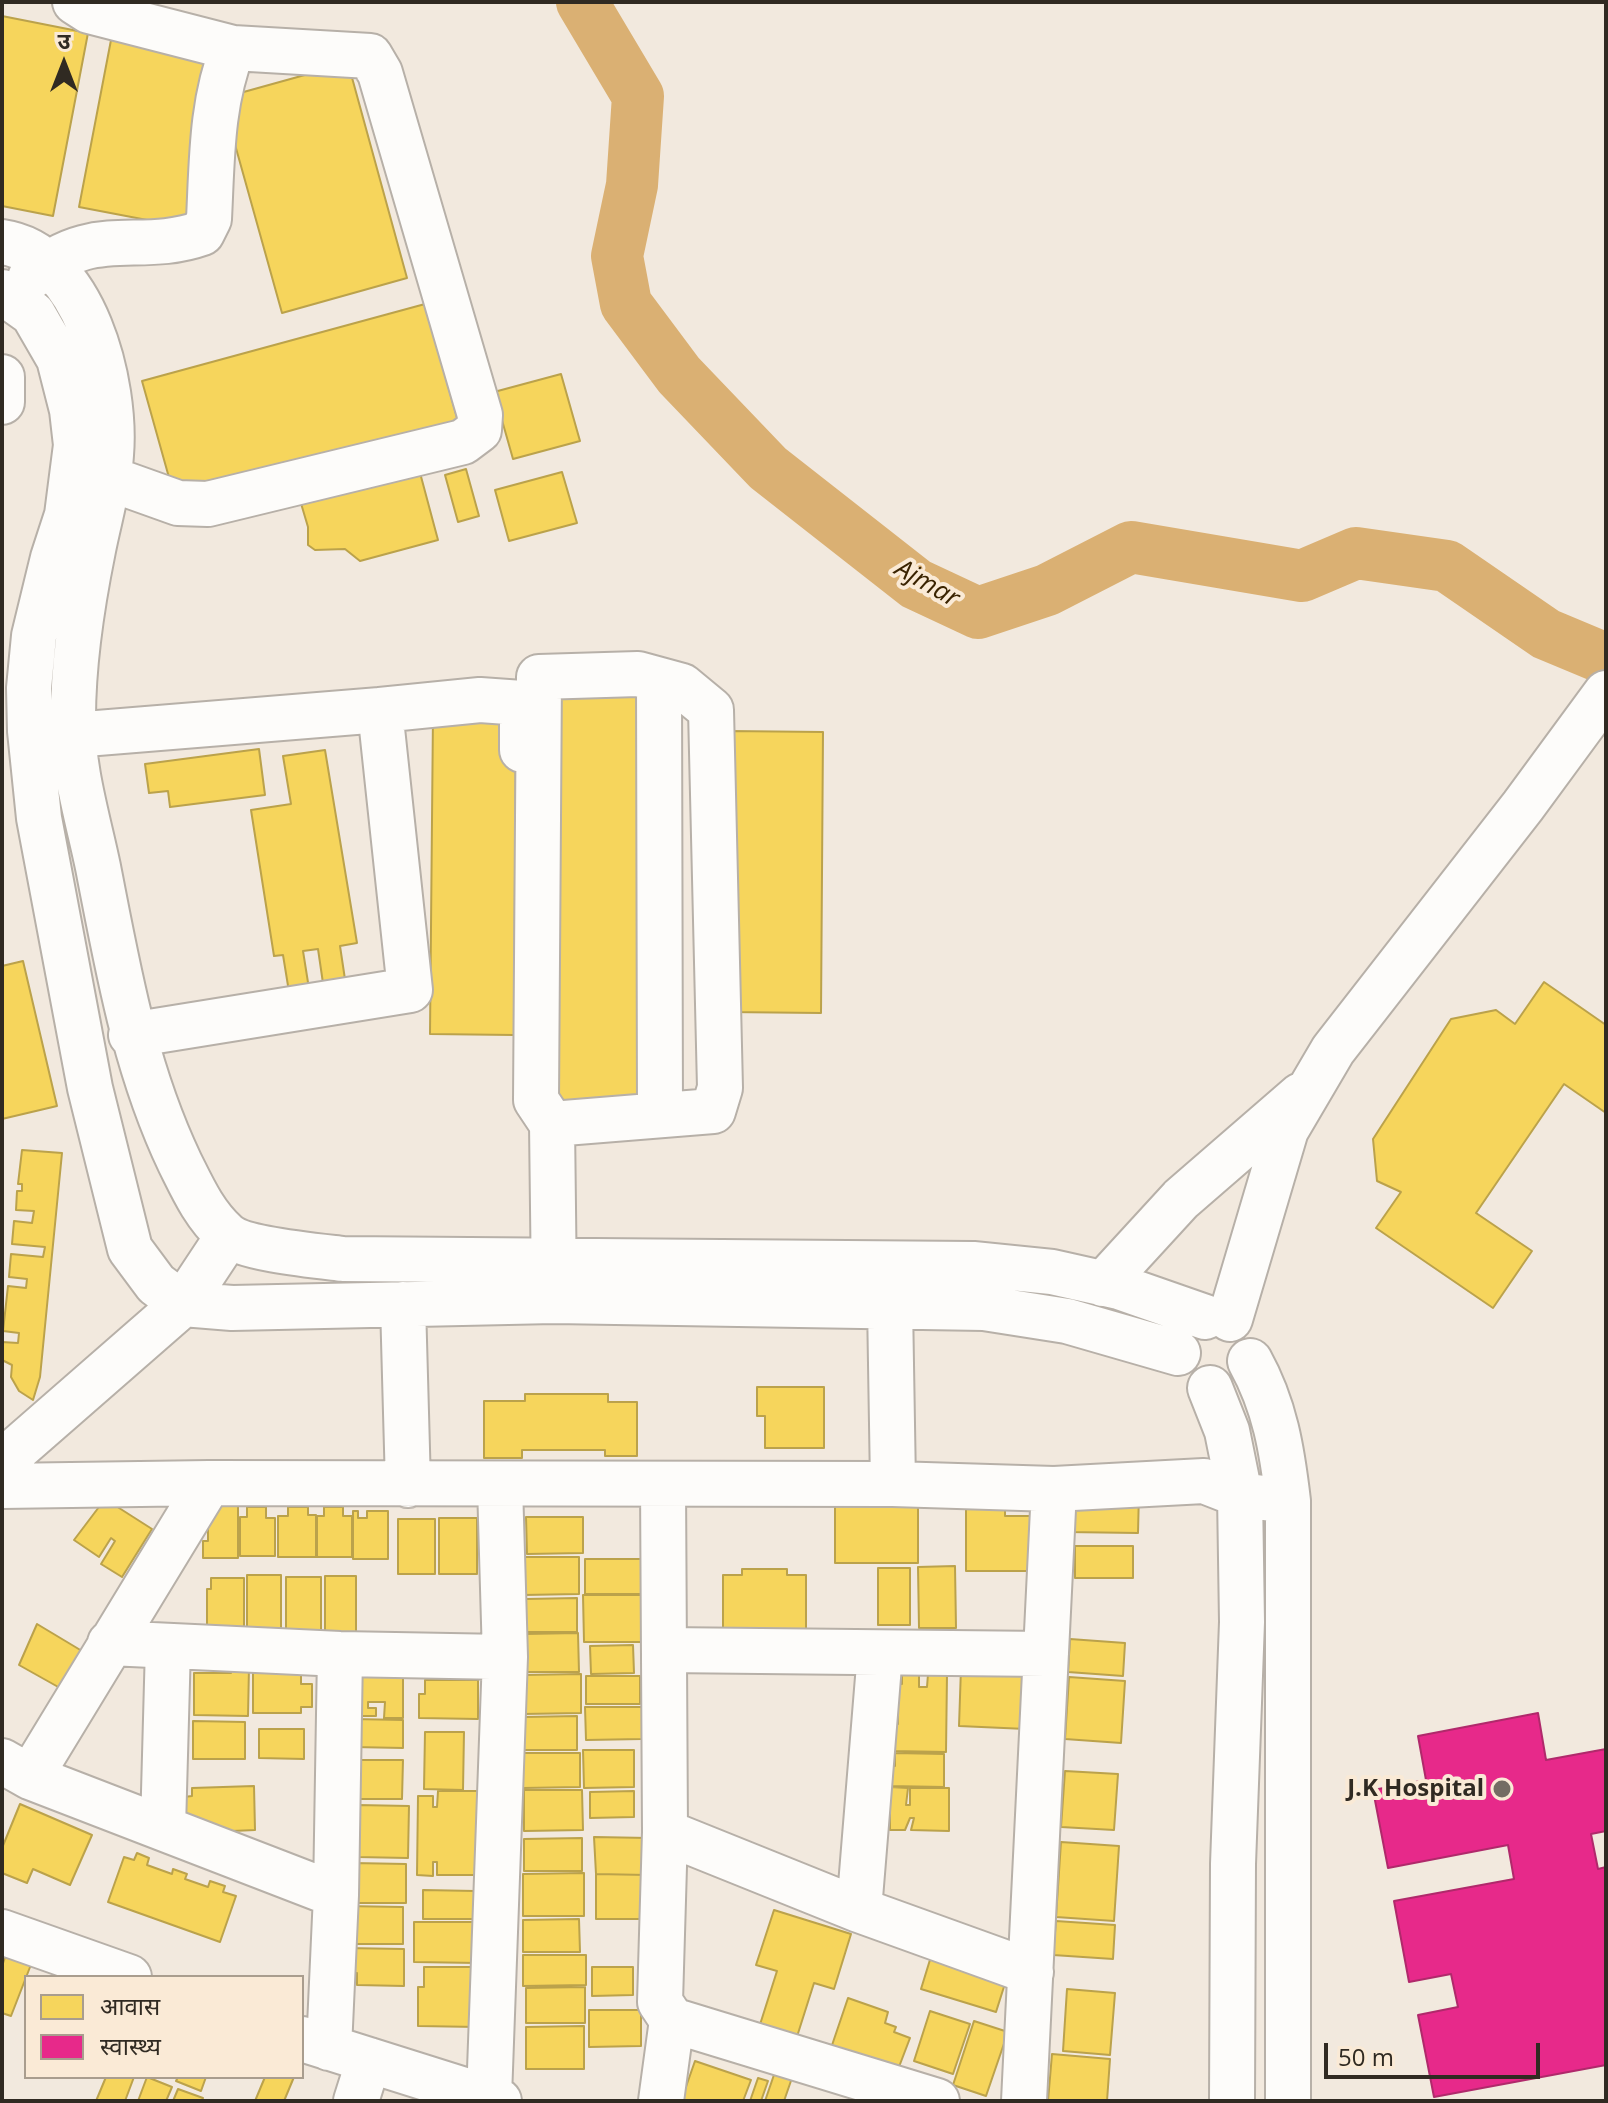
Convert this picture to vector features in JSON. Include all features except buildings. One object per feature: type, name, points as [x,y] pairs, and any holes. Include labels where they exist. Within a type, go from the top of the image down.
[{"type":"street","points":[[75,2],[89,11],[233,48],[370,56],[385,88],[480,415],[479,430],[463,442],[208,504],[178,503],[91,475]]},
{"type":"street","points":[[233,48],[216,103],[209,219],[202,233],[185,239],[97,242],[49,261],[6,294],[33,314],[59,359],[91,475],[83,520],[73,735],[131,1035],[164,1129],[201,1205],[228,1236],[285,1252],[554,1280],[984,1308],[1067,1321],[1178,1353]]},
{"type":"street","points":[[2,242],[15,244],[49,261],[67,281],[87,319],[110,404],[111,453],[91,475]]},
{"type":"street","points":[[2,377],[2,402]]},
{"type":"street","points":[[83,520],[34,636],[29,688],[16,732],[39,818],[90,1088],[130,1249],[156,1284],[183,1304],[232,1308],[403,1304],[554,1280],[973,1264],[1052,1272],[1103,1284],[1217,1318],[1247,1336],[1250,1361],[1265,1388],[1278,1425],[1286,1482],[1288,2101]]},
{"type":"street","points":[[552,1124],[713,1111],[720,1088],[711,710],[682,686],[638,674],[539,677],[536,1100],[552,1124],[554,1280]]},
{"type":"street","points":[[659,680],[660,1115]]},
{"type":"street","points":[[1250,1361],[1237,1381],[1227,1387],[1210,1388],[1185,1375],[1178,1353],[1185,1331],[1217,1318],[1286,1130],[1333,1050],[1523,806],[1606,693]]},
{"type":"street","points":[[16,732],[73,735],[480,700],[522,703],[523,1028]]},
{"type":"street","points":[[131,1035],[410,990],[380,710]]},
{"type":"street","points":[[1103,1284],[1181,1199],[1258,1129],[1311,1087]]},
{"type":"street","points":[[2,1462],[183,1304],[228,1236]]},
{"type":"street","points":[[403,1304],[408,1485]]},
{"type":"street","points":[[890,1304],[893,1484]]},
{"type":"street","points":[[1210,1388],[1220,1407],[1242,1622],[1233,1864],[1232,2101]]},
{"type":"street","points":[[2,1486],[209,1483],[893,1484],[1054,1489],[1226,1479],[1286,1482]]},
{"type":"street","points":[[209,1483],[110,1643],[16,1769],[336,1895]]},
{"type":"street","points":[[663,1484],[665,1832],[660,2002],[672,2020],[937,2101]]},
{"type":"street","points":[[333,2049],[494,2099],[505,1657],[500,1485]]},
{"type":"street","points":[[1024,2101],[1054,1489]]},
{"type":"street","points":[[110,1643],[340,1654],[505,1657]]},
{"type":"street","points":[[163,1828],[168,1646]]},
{"type":"street","points":[[665,1650],[1046,1654]]},
{"type":"street","points":[[859,1910],[880,1653]]},
{"type":"street","points":[[340,1654],[333,2049],[356,2101]]},
{"type":"street","points":[[665,1832],[859,1910],[1031,1972]]},
{"type":"street","points":[[2,1932],[123,1975]]},
{"type":"street","points":[[661,2101],[672,2020]]},
{"type":"waterway","name":"Ajmar","points":[[582,2],[638,96],[632,185],[617,256],[626,304],[679,375],[768,468],[916,584],[978,613],[1047,590],[1131,547],[1302,576],[1356,553],[1447,566],[1546,634],[1606,659]]},
{"type":"place","name":"J.K Hospital","points":[[1502,1789]]}]
